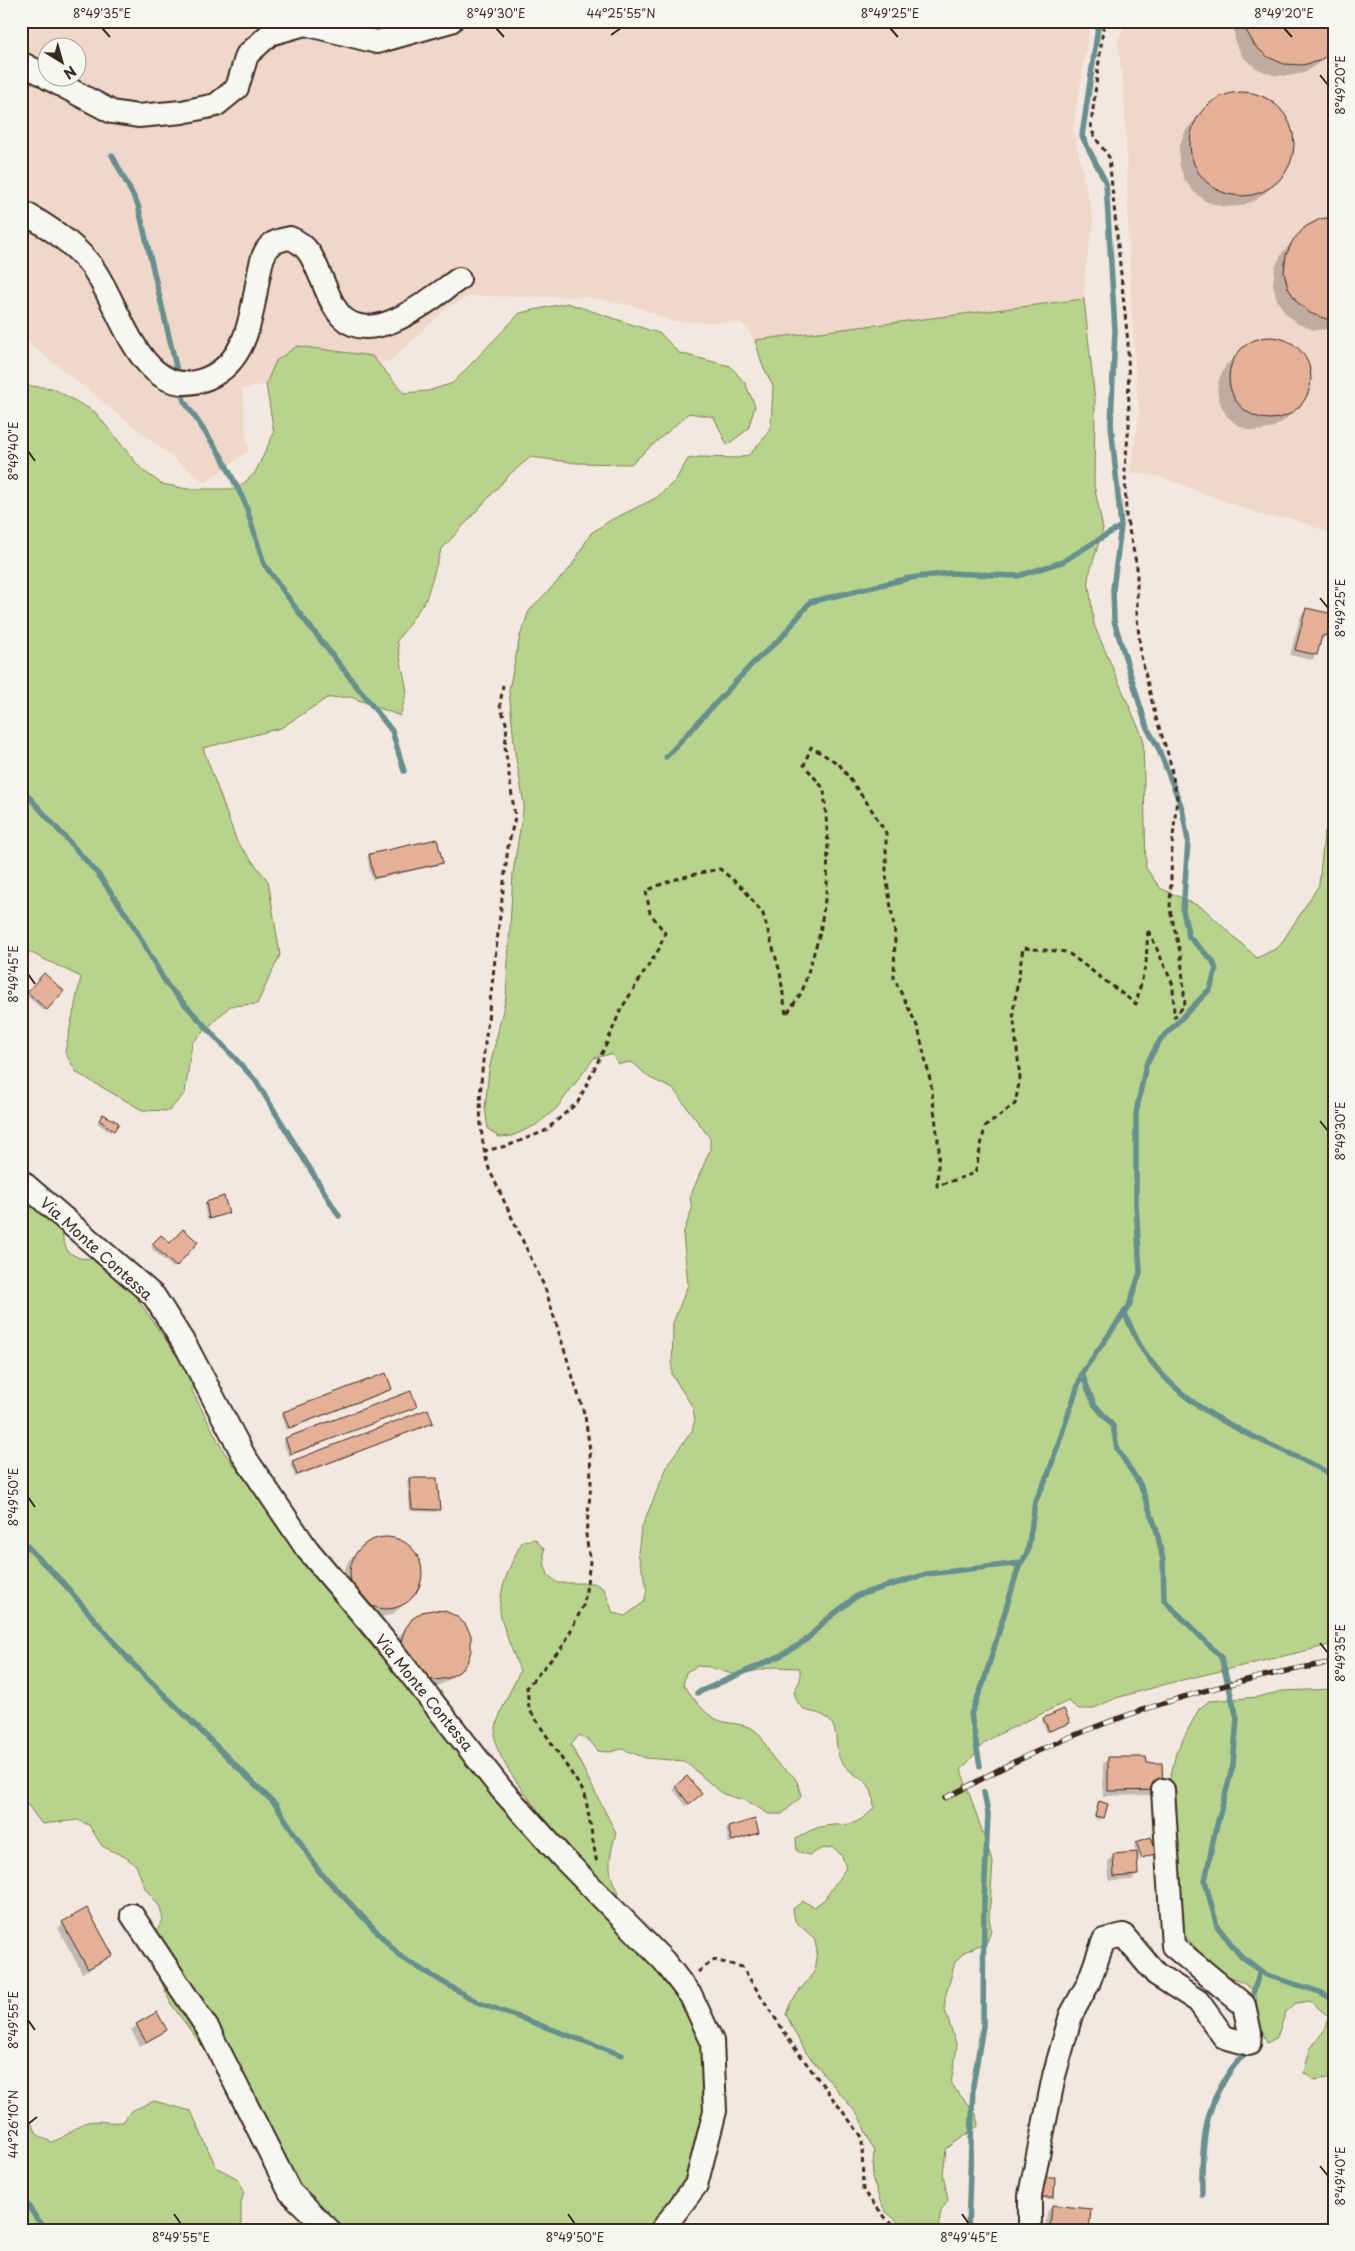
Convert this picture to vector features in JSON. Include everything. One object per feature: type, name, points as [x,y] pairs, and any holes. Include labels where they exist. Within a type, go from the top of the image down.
[{"type":"street","points":[[68,88],[112,112],[138,116],[182,112],[216,105],[237,88],[247,56],[270,34],[305,24],[377,42],[451,21]]},
{"type":"street","points":[[21,63],[38,72]]},
{"type":"street","points":[[21,211],[56,231],[90,265],[141,356],[155,373],[176,382],[198,382],[219,373],[234,359],[245,340],[261,260],[272,244],[280,240],[290,238],[307,247],[329,297],[340,316],[351,324],[366,328],[390,323],[460,279]]},
{"type":"street","name":"Via Monte Contessa","points":[[21,1181],[154,1296],[187,1348],[244,1456],[307,1549],[379,1634],[502,1790],[562,1857],[664,1961],[691,1996],[712,2041],[715,2111],[696,2185],[662,2230]]},
{"type":"street","points":[[1030,2230],[1030,2195],[1054,2076],[1071,2015],[1088,1984],[1104,1940],[1123,1935],[1156,1974],[1198,2001],[1224,2037],[1250,2044],[1250,2033],[1244,2005],[1173,1946],[1163,1790]]},
{"type":"street","points":[[132,1915],[208,2029],[290,2192],[329,2230]]},
{"type":"path","points":[[483,1151],[507,1146],[545,1131],[578,1102],[621,1009],[659,949],[665,933],[650,913],[646,891],[662,883],[687,875],[720,869],[742,888],[763,914],[780,972],[786,1015],[802,992],[820,933],[827,886],[828,843],[824,788],[804,765],[811,747],[839,764],[886,833],[886,875],[895,934],[894,978],[918,1028],[931,1084],[939,1149],[937,1186],[975,1173],[985,1127],[1015,1104],[1020,1078],[1013,1012],[1023,948],[1067,952],[1136,1004],[1146,963],[1148,928],[1173,985],[1174,1017],[1185,1005],[1181,956],[1170,910],[1172,846],[1177,798],[1169,757],[1156,718],[1142,656],[1137,616],[1137,567],[1126,516],[1125,467],[1129,425],[1128,343],[1109,157],[1094,136],[1091,125],[1104,21]]},
{"type":"path","points":[[503,685],[500,705],[507,726],[505,747],[515,817],[508,846],[480,1082],[480,1125],[483,1151],[489,1169],[545,1288],[585,1416],[590,1450],[590,1484],[586,1535],[590,1562],[584,1604],[563,1646],[528,1687],[528,1709],[584,1794],[598,1864],[602,1872]]},
{"type":"path","points":[[682,1984],[714,1960],[742,1967],[794,2047],[862,2137],[863,2191],[896,2230]]},
{"type":"shaded area","points":[[21,21],[1091,21],[1073,128],[1094,223],[1086,264],[1084,299],[755,340],[742,323],[672,321],[634,306],[585,297],[471,296],[449,306],[390,361],[242,389],[248,451],[205,483],[21,337]]},
{"type":"shaded area","points":[[1126,21],[1334,21],[1334,534],[1290,518],[1267,517],[1161,477],[1130,472],[1139,418],[1130,290],[1125,109],[1118,40]]},
{"type":"green space","points":[[1084,299],[1095,401],[1094,485],[1103,529],[1088,578],[1094,625],[1143,738],[1146,868],[1160,888],[1203,908],[1257,958],[1279,947],[1319,885],[1324,834],[1334,811],[1334,1644],[1174,1682],[1116,1698],[1092,1709],[1079,1709],[1068,1701],[984,1743],[961,1770],[993,1863],[989,1917],[991,1930],[987,1942],[964,1952],[955,1962],[945,1998],[945,2010],[957,2047],[951,2084],[976,2114],[978,2126],[946,2149],[943,2174],[948,2200],[941,2211],[939,2224],[944,2230],[908,2230],[886,2212],[880,2201],[872,2177],[874,2152],[859,2116],[803,2049],[786,2014],[791,2002],[814,1972],[817,1950],[814,1938],[795,1921],[793,1909],[803,1901],[814,1907],[824,1900],[846,1868],[842,1856],[833,1847],[821,1849],[809,1855],[797,1851],[796,1839],[817,1828],[859,1821],[874,1808],[871,1789],[841,1761],[833,1725],[824,1716],[805,1710],[797,1701],[794,1692],[800,1680],[800,1668],[774,1667],[735,1675],[710,1667],[697,1666],[686,1672],[683,1685],[703,1709],[713,1717],[755,1730],[773,1758],[794,1777],[797,1781],[801,1797],[782,1814],[769,1814],[747,1801],[723,1794],[684,1761],[646,1758],[622,1749],[610,1752],[598,1751],[590,1741],[579,1735],[571,1745],[616,1833],[610,1864],[612,1878],[619,1892],[615,1899],[566,1845],[527,1796],[510,1773],[499,1753],[495,1738],[495,1730],[500,1713],[520,1671],[503,1625],[500,1603],[507,1574],[523,1541],[535,1539],[544,1549],[544,1562],[548,1575],[558,1583],[594,1583],[604,1589],[613,1613],[625,1616],[644,1602],[647,1590],[638,1553],[641,1529],[669,1462],[692,1431],[695,1419],[692,1406],[672,1375],[673,1323],[688,1285],[683,1234],[692,1209],[690,1197],[710,1150],[710,1138],[673,1089],[650,1078],[632,1062],[619,1064],[611,1054],[594,1058],[556,1109],[536,1125],[512,1136],[499,1137],[488,1129],[485,1107],[489,1070],[506,997],[513,873],[524,804],[515,753],[509,690],[520,636],[529,611],[571,567],[591,533],[611,520],[656,498],[675,481],[688,459],[700,457],[738,458],[749,455],[766,436],[771,425],[773,386],[762,364],[755,340]]},
{"type":"green space","points":[[567,303],[661,334],[679,353],[730,366],[745,383],[755,406],[748,429],[727,445],[714,417],[689,413],[631,464],[577,463],[531,457],[511,473],[441,550],[426,599],[397,641],[407,691],[400,716],[351,697],[327,698],[281,728],[203,748],[237,842],[268,881],[280,955],[257,1004],[230,1006],[192,1043],[185,1093],[169,1111],[142,1110],[77,1073],[65,1052],[81,977],[21,948],[21,385],[52,388],[95,412],[142,470],[162,484],[187,489],[237,489],[255,473],[274,433],[266,384],[276,361],[297,346],[372,356],[404,393],[428,391],[453,383],[520,313]]},
{"type":"green space","points":[[21,1197],[62,1227],[63,1240],[68,1252],[79,1258],[92,1259],[134,1294],[192,1378],[192,1391],[224,1452],[357,1628],[544,1853],[675,1988],[693,2019],[704,2048],[705,2124],[686,2177],[651,2230],[337,2230],[306,2202],[214,2062],[171,2004],[152,1960],[155,1934],[163,1920],[160,1907],[145,1888],[136,1865],[125,1857],[102,1846],[89,1825],[78,1820],[42,1824],[21,1799]]},
{"type":"green space","points":[[1334,1689],[1334,2077],[1314,2080],[1304,2073],[1310,2049],[1326,2028],[1329,2017],[1310,2001],[1296,2003],[1286,2012],[1277,2037],[1267,2043],[1258,2020],[1256,1995],[1248,1986],[1214,1968],[1181,1931],[1175,1881],[1170,1779],[1176,1753],[1199,1709],[1209,1701],[1258,1697],[1282,1691]]},
{"type":"green space","points":[[154,2101],[191,2111],[216,2167],[238,2179],[244,2191],[241,2203],[241,2230],[21,2230],[21,2108],[39,2136],[51,2142],[87,2122],[123,2122],[131,2111]]},
{"type":"building","points":[[1245,21],[1334,21],[1334,50],[1319,61],[1302,65],[1284,64],[1268,57],[1255,46],[1246,30]]},
{"type":"building","points":[[1242,92],[1262,96],[1279,107],[1290,124],[1294,144],[1290,164],[1279,181],[1262,192],[1242,196],[1222,192],[1205,181],[1194,164],[1190,144],[1194,124],[1205,107],[1222,96]]},
{"type":"building","points":[[1334,217],[1334,319],[1326,319],[1310,313],[1297,302],[1288,288],[1284,272],[1286,255],[1293,240],[1305,227],[1320,219]]},
{"type":"building","points":[[1262,337],[1278,337],[1293,344],[1304,355],[1311,370],[1308,394],[1299,407],[1278,419],[1262,419],[1247,412],[1236,401],[1229,386],[1229,370],[1236,355],[1247,344]]},
{"type":"building","points":[[1306,608],[1333,614],[1327,635],[1322,636],[1317,655],[1295,650]]},
{"type":"building","points":[[437,839],[443,863],[374,878],[369,854]]},
{"type":"building","points":[[44,973],[64,991],[47,1010],[27,992]]},
{"type":"building","points":[[103,1114],[119,1123],[114,1131],[99,1120]]},
{"type":"building","points":[[224,1196],[229,1213],[209,1219],[206,1202]]},
{"type":"building","points":[[183,1229],[198,1242],[176,1267],[152,1244],[161,1235],[170,1243]]},
{"type":"building","points":[[386,1373],[392,1389],[289,1428],[283,1412]]},
{"type":"building","points":[[411,1391],[417,1407],[291,1454],[285,1438]]},
{"type":"building","points":[[428,1409],[433,1423],[297,1475],[292,1461]]},
{"type":"building","points":[[409,1478],[437,1478],[440,1510],[412,1509]]},
{"type":"building","points":[[393,1537],[412,1547],[420,1559],[422,1573],[420,1587],[412,1599],[400,1607],[379,1609],[360,1599],[352,1587],[350,1566],[360,1547],[372,1539]]},
{"type":"building","points":[[433,1610],[445,1611],[456,1616],[465,1624],[471,1635],[471,1651],[467,1663],[459,1672],[448,1678],[436,1680],[428,1679],[403,1655],[401,1641],[405,1629],[412,1619],[422,1612]]},
{"type":"building","points":[[1064,1709],[1070,1723],[1049,1731],[1043,1718]]},
{"type":"building","points":[[1108,1757],[1146,1757],[1147,1763],[1162,1763],[1163,1790],[1108,1791]]},
{"type":"building","points":[[687,1776],[702,1794],[689,1804],[675,1786]]},
{"type":"building","points":[[1099,1801],[1108,1804],[1104,1818],[1095,1816]]},
{"type":"building","points":[[755,1819],[759,1833],[732,1841],[728,1827]]},
{"type":"building","points":[[1151,1837],[1157,1853],[1142,1858],[1136,1842]]},
{"type":"building","points":[[1137,1852],[1138,1875],[1114,1877],[1113,1854]]},
{"type":"building","points":[[87,1908],[113,1955],[88,1969],[62,1922]]},
{"type":"building","points":[[157,2012],[167,2030],[146,2042],[136,2024]]},
{"type":"building","points":[[1042,2177],[1055,2177],[1054,2197],[1041,2197]]},
{"type":"building","points":[[1052,2205],[1091,2209],[1089,2230],[1050,2227]]},
{"type":"waterway","points":[[980,1766],[971,1714],[983,1684],[1018,1569],[1028,1551],[1035,1502],[1048,1475],[1082,1373],[1129,1306],[1140,1272],[1136,1204],[1136,1113],[1146,1065],[1160,1040],[1210,989],[1216,970],[1213,961],[1189,937],[1183,911],[1188,841],[1182,808],[1157,745],[1147,728],[1114,621],[1113,589],[1121,526],[1111,424],[1115,330],[1106,183],[1082,136],[1099,21]]},
{"type":"waterway","points":[[112,155],[138,205],[178,375]]},
{"type":"waterway","points":[[181,388],[184,401],[222,457],[245,503],[264,564],[300,614],[392,731],[404,771]]},
{"type":"waterway","points":[[666,757],[752,664],[782,637],[810,602],[910,578],[950,573],[1018,576],[1062,562],[1121,526]]},
{"type":"waterway","points":[[21,788],[98,874],[130,920],[167,985],[256,1081],[339,1216]]},
{"type":"waterway","points":[[1124,1312],[1143,1350],[1162,1374],[1182,1394],[1230,1425],[1334,1476]]},
{"type":"waterway","points":[[1082,1374],[1094,1404],[1113,1426],[1117,1449],[1140,1484],[1156,1528],[1163,1560],[1164,1600],[1221,1657],[1237,1718],[1233,1765],[1214,1836],[1205,1881],[1217,1926],[1240,1955],[1266,1975],[1320,1992],[1334,2000]]},
{"type":"waterway","points":[[21,1540],[65,1585],[129,1660],[276,1805],[318,1870],[402,1958],[477,2002],[622,2055]]},
{"type":"waterway","points":[[697,1693],[780,1656],[805,1641],[825,1621],[858,1595],[927,1574],[1021,1563]]},
{"type":"waterway","points":[[968,2230],[973,2086],[983,2026],[984,1900],[988,1814],[984,1792]]},
{"type":"waterway","points":[[1250,2004],[1260,1970]]},
{"type":"waterway","points":[[1202,2195],[1203,2154],[1208,2117],[1214,2099],[1223,2083],[1248,2050]]},
{"type":"waterway","points":[[21,2195],[37,2219],[48,2230]]},
{"type":"railway","points":[[945,1798],[1051,1745],[1129,1715],[1210,1689],[1334,1662]]}]
